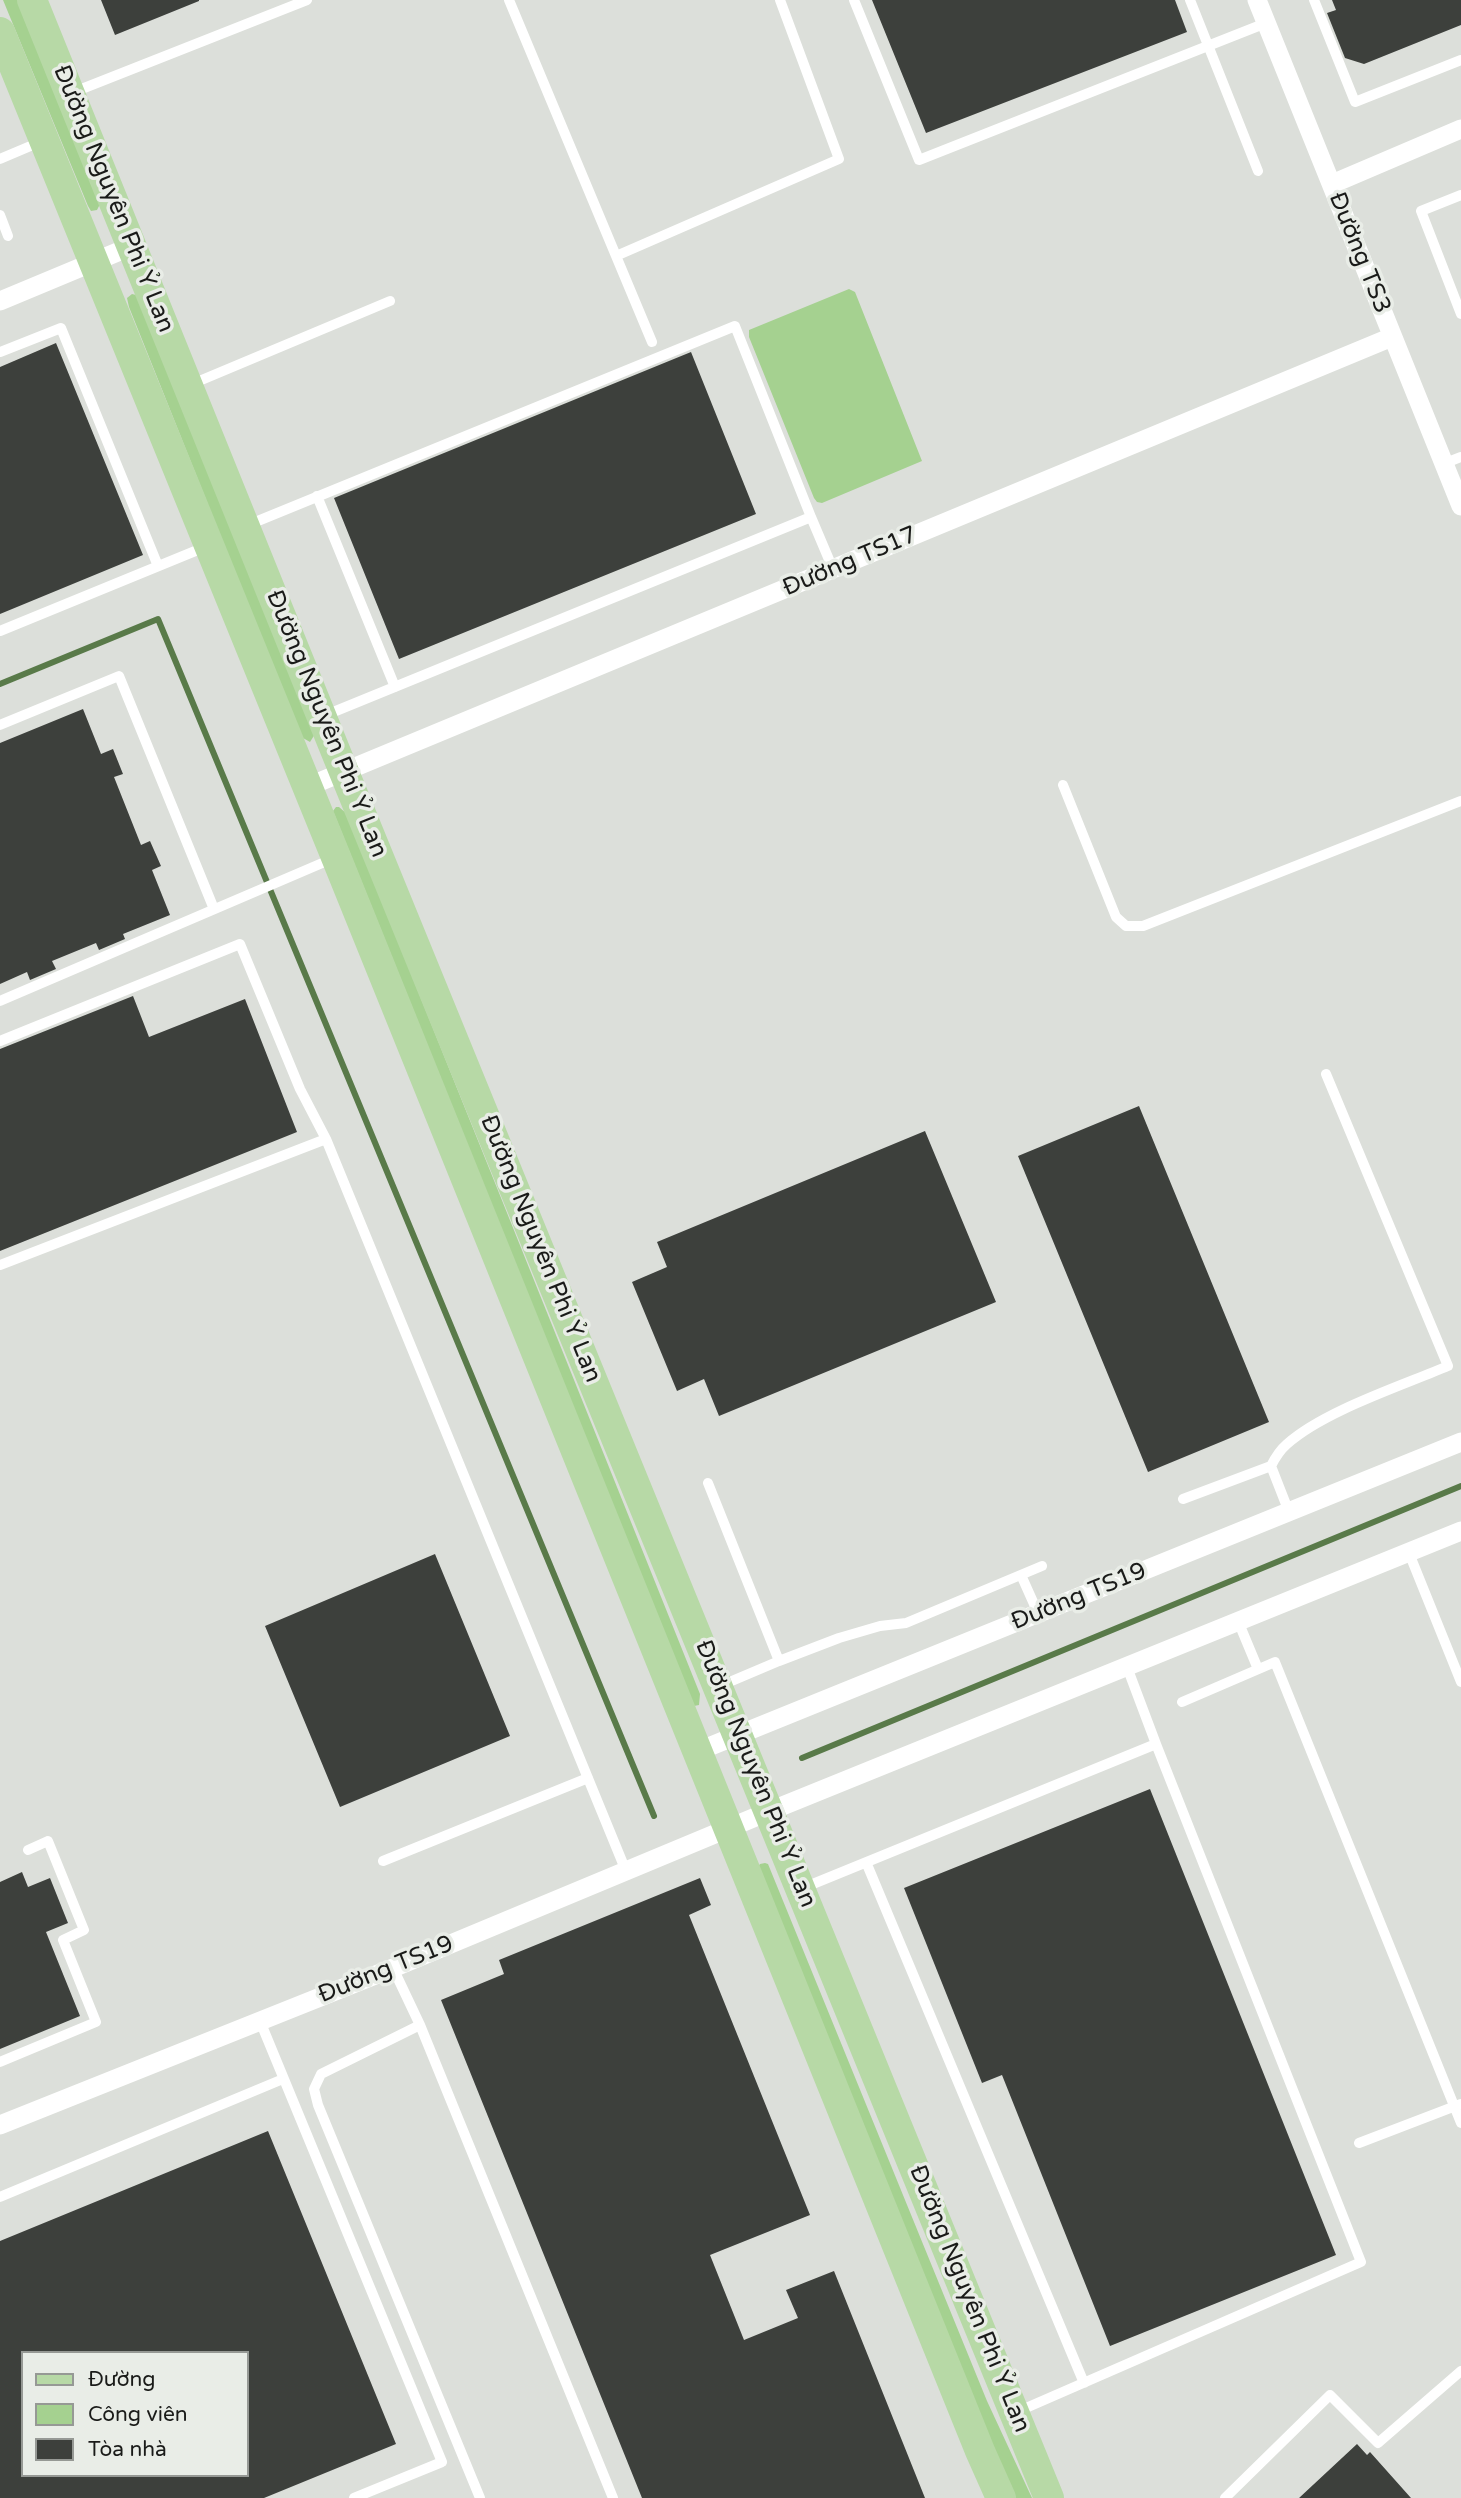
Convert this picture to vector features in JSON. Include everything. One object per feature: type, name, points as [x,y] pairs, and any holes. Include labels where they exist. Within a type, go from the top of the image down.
[{"type":"main road","name":"Đường Nguyên Phi Ỷ Lan","points":[[32,0],[344,772],[1049,2498]]},
{"type":"main road","name":"Đường Nguyên Phi Ỷ Lan","points":[[0,32],[979,2451],[1001,2498]]},
{"type":"street","name":"Đường TS3","points":[[1257,0],[1392,337],[1452,460],[1461,506]]},
{"type":"street","points":[[1332,184],[1461,129]]},
{"type":"street","points":[[0,301],[132,246]]},
{"type":"street","name":"Đường TS17","points":[[307,787],[1392,337]]},
{"type":"street","name":"Đường TS19","points":[[696,1752],[1461,1442]]},
{"type":"street","name":"Đường TS19","points":[[0,2125],[393,1968],[770,1811],[1461,1531]]},
{"type":"lane","points":[[70,93],[307,0]]},
{"type":"lane","points":[[509,0],[652,342]]},
{"type":"lane","points":[[616,256],[839,159],[780,0]]},
{"type":"lane","points":[[854,0],[919,160],[1266,23]]},
{"type":"lane","points":[[1190,0],[1258,171]]},
{"type":"lane","points":[[1314,0],[1355,102],[1461,60]]},
{"type":"lane","points":[[0,159],[44,141]]},
{"type":"lane","points":[[1461,195],[1421,211],[1461,314]]},
{"type":"lane","points":[[0,215],[8,236]]},
{"type":"lane","points":[[188,386],[390,301]]},
{"type":"lane","points":[[245,526],[735,326],[833,569]]},
{"type":"lane","points":[[0,352],[61,328],[158,566]]},
{"type":"lane","points":[[317,496],[395,687]]},
{"type":"lane","points":[[322,716],[811,517]]},
{"type":"lane","points":[[0,631],[209,545]]},
{"type":"lane","points":[[0,724],[119,676],[214,909]]},
{"type":"lane","points":[[1063,785],[1116,917],[1126,926],[1143,926],[1461,801]]},
{"type":"lane","points":[[0,1001],[336,857]]},
{"type":"lane","points":[[0,1041],[240,944],[300,1089],[326,1139],[626,1871]]},
{"type":"lane","points":[[1183,1499],[1271,1466],[1286,1444],[1307,1430],[1343,1410],[1448,1366],[1326,1074]]},
{"type":"lane","points":[[0,1265],[326,1139]]},
{"type":"lane","points":[[1271,1466],[1289,1512]]},
{"type":"lane","points":[[708,1483],[779,1661]]},
{"type":"lane","points":[[1409,1553],[1461,1682]]},
{"type":"lane","points":[[719,1686],[839,1638],[880,1626],[906,1623],[1042,1566]]},
{"type":"lane","points":[[1021,1575],[1038,1613]]},
{"type":"lane","points":[[1238,1621],[1258,1669]]},
{"type":"lane","points":[[1182,1702],[1275,1662],[1458,2105],[1461,2123]]},
{"type":"lane","points":[[1015,2413],[1361,2262],[1127,1667]]},
{"type":"lane","points":[[802,1888],[1156,1744]]},
{"type":"lane","points":[[383,1861],[588,1778]]},
{"type":"lane","points":[[0,2062],[96,2022],[63,1940],[84,1930],[48,1841],[28,1850]]},
{"type":"lane","points":[[866,1862],[1084,2383]]},
{"type":"lane","points":[[393,1968],[420,2025],[613,2498]]},
{"type":"lane","points":[[260,2021],[442,2462],[355,2498]]},
{"type":"lane","points":[[420,2025],[321,2074],[314,2089],[318,2105],[480,2498]]},
{"type":"lane","points":[[0,2197],[284,2078]]},
{"type":"lane","points":[[1359,2143],[1458,2105]]},
{"type":"lane","points":[[1225,2498],[1330,2395],[1378,2443],[1461,2371]]},
{"type":"green space","points":[[3,0],[18,0],[100,204],[97,210],[91,211],[88,206]]},
{"type":"green space","points":[[849,289],[855,292],[922,461],[822,503],[814,498],[749,337],[749,330]]},
{"type":"green space","points":[[132,294],[136,295],[315,734],[310,742],[303,738],[286,700],[129,307],[127,298]]},
{"type":"green space","points":[[336,807],[347,814],[700,1694],[699,1705],[694,1706],[333,811]]},
{"type":"green space","points":[[768,1864],[987,2401],[1032,2498],[1016,2498],[983,2427],[758,1867]]},
{"type":"building","points":[[101,0],[199,0],[199,1],[115,35]]},
{"type":"building","points":[[872,0],[1175,0],[1187,32],[926,133]]},
{"type":"building","points":[[1332,0],[1461,0],[1461,25],[1364,64],[1345,58],[1327,13],[1336,10]]},
{"type":"building","points":[[56,343],[143,555],[0,614],[0,367]]},
{"type":"building","points":[[691,352],[756,514],[399,659],[334,498]]},
{"type":"building","points":[[83,709],[101,754],[113,749],[123,774],[114,777],[141,845],[150,841],[161,866],[152,870],[170,915],[123,934],[125,939],[99,950],[96,943],[52,961],[56,969],[30,980],[27,972],[0,984],[0,743]]},
{"type":"building","points":[[133,996],[149,1037],[245,999],[297,1132],[0,1251],[0,1049]]},
{"type":"building","points":[[1139,1106],[1269,1422],[1148,1472],[1018,1156]]},
{"type":"building","points":[[925,1131],[996,1302],[719,1416],[704,1379],[677,1391],[632,1282],[667,1267],[657,1242]]},
{"type":"building","points":[[435,1554],[510,1736],[340,1807],[265,1626]]},
{"type":"building","points":[[1150,1789],[1336,2255],[1110,2346],[1002,2075],[982,2083],[904,1888]]},
{"type":"building","points":[[22,1872],[28,1887],[50,1878],[68,1923],[46,1932],[80,2016],[0,2049],[0,1882]]},
{"type":"building","points":[[700,1878],[711,1905],[689,1915],[810,2215],[710,2255],[744,2340],[798,2318],[786,2290],[834,2271],[925,2498],[642,2498],[441,2000],[504,1974],[499,1960]]},
{"type":"building","points":[[268,2131],[396,2444],[264,2498],[0,2498],[0,2241]]},
{"type":"building","points":[[1357,2444],[1367,2455],[1370,2452],[1411,2498],[1299,2498]]},
{"type":"waterway","points":[[0,684],[158,619],[654,1816]]},
{"type":"waterway","points":[[802,1758],[1461,1486]]}]
